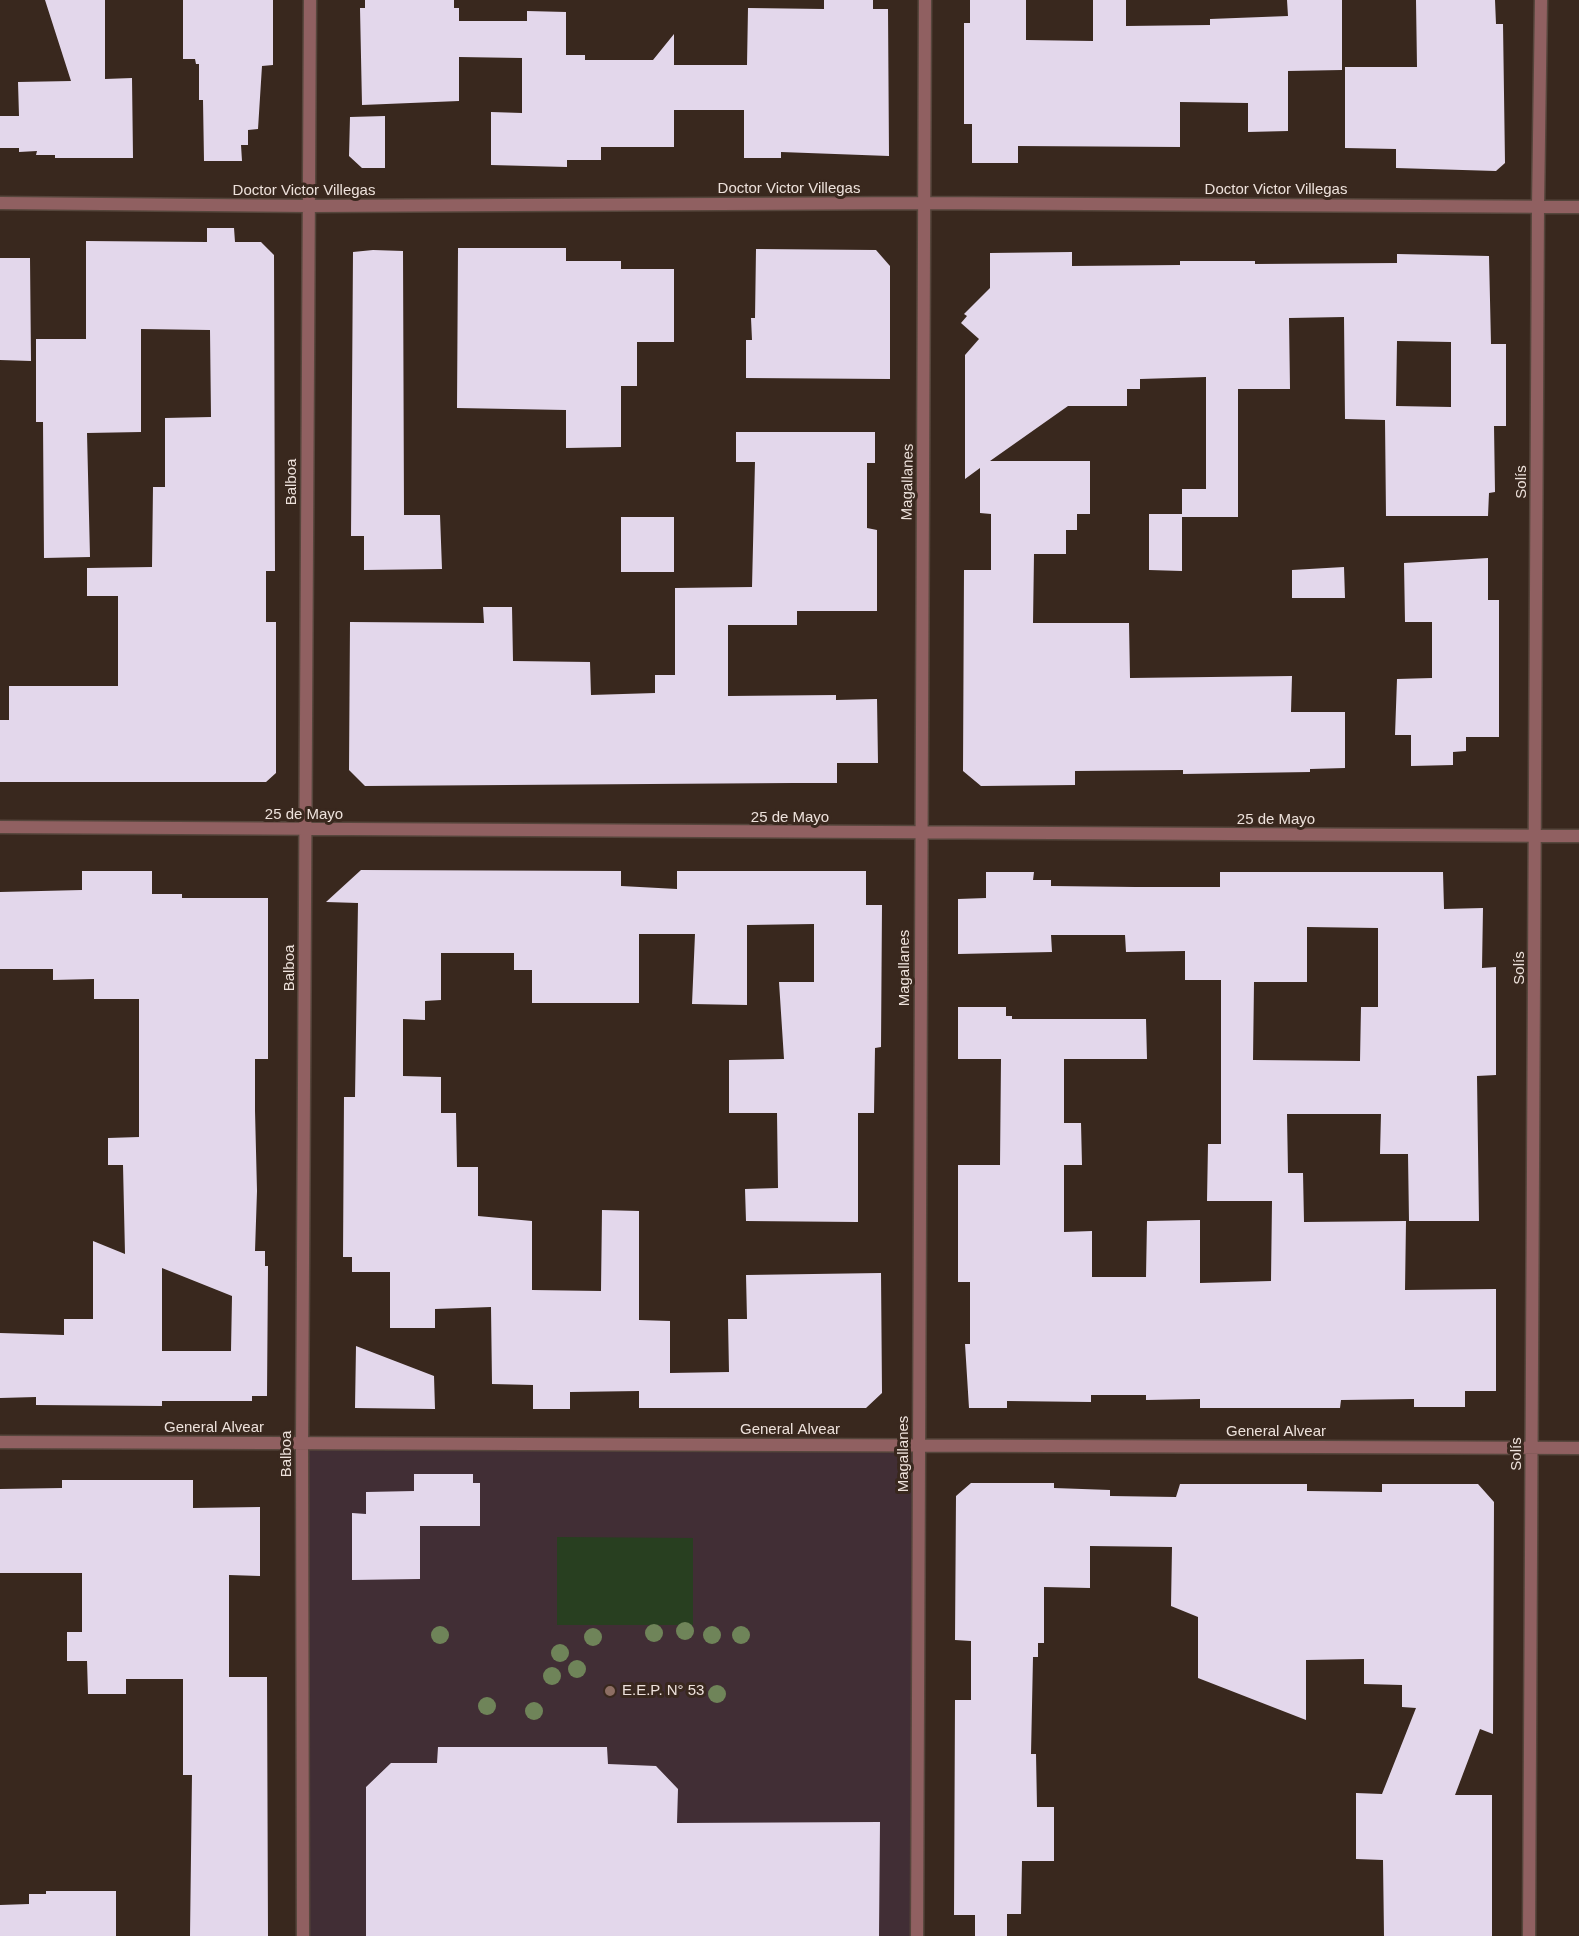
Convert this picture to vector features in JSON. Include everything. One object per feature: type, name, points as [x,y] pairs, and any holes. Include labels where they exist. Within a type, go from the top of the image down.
[{"type":"street","name":"Balboa","points":[[303,1936],[302,1444],[310,0]]},
{"type":"street","name":"Magallanes","points":[[917,1936],[925,0]]},
{"type":"street","name":"Solís","points":[[1529,1936],[1541,0]]},
{"type":"street","name":"Doctor Victor Villegas","points":[[0,203],[309,206],[925,203],[1579,207]]},
{"type":"street","name":"25 de Mayo","points":[[0,827],[1579,836]]},
{"type":"street","name":"General Alvear","points":[[0,1442],[1579,1448]]},
{"type":"shaded area","name":"E.E.P. N° 53","points":[[302,1444],[919,1445],[917,1936],[303,1936]]},
{"type":"green space","points":[[557,1537],[693,1538],[693,1625],[557,1625]]},
{"type":"building","points":[[45,0],[105,0],[105,79],[132,78],[133,158],[55,158],[55,155],[36,155],[37,151],[19,152],[19,148],[0,148],[0,116],[19,116],[18,82],[71,81]]},
{"type":"building","points":[[183,0],[273,0],[273,65],[262,66],[258,129],[248,130],[248,145],[241,145],[242,161],[204,161],[203,100],[199,100],[199,64],[196,64],[195,59],[183,59]]},
{"type":"building","points":[[365,0],[454,0],[454,8],[459,8],[459,21],[527,21],[527,11],[566,12],[566,55],[585,55],[585,60],[653,60],[674,34],[674,65],[747,65],[748,8],[824,9],[824,0],[873,0],[873,9],[888,9],[889,156],[781,152],[781,158],[744,158],[744,110],[674,110],[674,147],[601,147],[601,160],[567,160],[567,167],[491,165],[491,112],[522,113],[522,58],[459,57],[459,101],[362,105],[360,8],[365,8]]},
{"type":"building","points":[[970,0],[1026,0],[1026,40],[1093,41],[1093,0],[1126,0],[1126,26],[1210,25],[1210,19],[1288,16],[1287,0],[1342,0],[1342,70],[1288,71],[1288,131],[1248,132],[1248,103],[1180,102],[1180,147],[1018,146],[1018,163],[972,163],[972,124],[964,124],[964,23],[970,23]]},
{"type":"building","points":[[1416,0],[1495,0],[1496,24],[1503,24],[1505,163],[1496,171],[1396,168],[1396,149],[1345,148],[1345,67],[1417,67]]},
{"type":"building","points":[[385,116],[385,168],[362,168],[349,156],[350,117]]},
{"type":"building","points":[[207,228],[234,228],[235,242],[261,242],[274,255],[275,571],[266,571],[266,622],[276,622],[276,773],[266,782],[0,782],[0,720],[9,720],[9,686],[118,686],[118,596],[87,596],[87,568],[152,567],[153,487],[165,487],[165,418],[211,417],[210,330],[141,329],[141,432],[87,433],[90,557],[44,558],[43,422],[36,422],[36,339],[86,339],[86,241],[207,242]]},
{"type":"building","points":[[458,248],[566,248],[566,261],[621,261],[621,269],[674,269],[674,342],[637,342],[637,386],[621,386],[621,447],[566,448],[566,410],[457,408]]},
{"type":"building","points":[[756,249],[876,250],[890,266],[890,379],[746,378],[746,340],[752,340],[751,318],[755,318]]},
{"type":"building","points":[[403,251],[404,515],[440,515],[442,569],[364,570],[364,536],[351,536],[353,252]]},
{"type":"building","points":[[1072,252],[1072,266],[1180,265],[1180,261],[1255,261],[1255,264],[1397,263],[1397,254],[1489,256],[1491,344],[1506,344],[1506,426],[1494,426],[1495,492],[1489,493],[1488,516],[1386,516],[1385,420],[1345,419],[1344,317],[1289,318],[1290,389],[1238,389],[1238,517],[1182,517],[1182,489],[1206,489],[1206,377],[1140,379],[1140,389],[1127,389],[1127,406],[1068,406],[990,461],[1090,461],[1090,514],[1077,514],[1077,530],[1066,530],[1066,554],[1034,554],[1033,623],[1129,623],[1130,678],[1292,676],[1291,712],[1345,712],[1345,768],[1310,769],[1310,772],[1183,774],[1183,770],[1075,771],[1075,785],[981,786],[963,771],[964,570],[991,570],[991,514],[980,513],[980,468],[965,479],[965,355],[979,339],[961,323],[967,316],[964,314],[990,288],[990,253]],"holes":[[[1397,341],[1451,342],[1451,407],[1396,406]]]},
{"type":"building","points":[[0,258],[30,258],[31,361],[0,360]]},
{"type":"building","points":[[736,432],[875,432],[875,463],[867,463],[867,528],[877,530],[877,611],[797,611],[797,625],[728,625],[728,696],[836,695],[836,700],[877,699],[878,763],[837,763],[837,783],[365,786],[349,770],[350,622],[484,623],[483,607],[512,607],[513,661],[590,662],[591,695],[655,693],[655,675],[675,675],[675,588],[752,587],[755,462],[736,462]]},
{"type":"building","points":[[1149,514],[1182,514],[1182,571],[1149,570]]},
{"type":"building","points":[[621,517],[674,517],[674,572],[621,572]]},
{"type":"building","points":[[1488,558],[1488,600],[1499,600],[1499,737],[1466,737],[1466,751],[1453,752],[1453,765],[1411,766],[1411,735],[1395,735],[1397,679],[1432,678],[1432,622],[1405,622],[1404,563]]},
{"type":"building","points":[[1344,567],[1345,598],[1292,598],[1292,570]]},
{"type":"building","points":[[361,870],[621,871],[621,886],[677,889],[677,871],[866,871],[866,905],[882,905],[881,1047],[875,1048],[874,1113],[858,1113],[858,1222],[746,1221],[745,1189],[778,1188],[777,1113],[729,1113],[729,1060],[784,1059],[779,982],[814,982],[814,924],[747,925],[747,1005],[692,1004],[695,934],[639,934],[639,1003],[532,1003],[532,970],[514,970],[514,953],[441,953],[441,1000],[425,1001],[425,1020],[403,1019],[403,1076],[441,1077],[441,1113],[456,1113],[457,1167],[478,1167],[478,1216],[532,1221],[532,1290],[601,1291],[602,1210],[639,1211],[639,1320],[670,1321],[670,1373],[729,1372],[728,1319],[747,1319],[746,1275],[881,1273],[882,1393],[866,1408],[639,1408],[639,1391],[570,1392],[570,1409],[533,1409],[533,1385],[492,1384],[491,1307],[435,1309],[435,1328],[390,1328],[390,1272],[352,1272],[352,1257],[343,1257],[344,1097],[355,1097],[358,903],[326,902]]},
{"type":"building","points":[[82,871],[152,871],[152,894],[182,894],[182,898],[268,898],[268,1059],[255,1059],[257,1191],[255,1251],[265,1251],[265,1266],[268,1266],[267,1396],[252,1396],[252,1401],[162,1401],[162,1406],[36,1405],[36,1397],[0,1398],[0,1333],[64,1335],[64,1319],[93,1319],[93,1241],[125,1254],[123,1165],[108,1165],[108,1138],[139,1137],[139,999],[94,999],[94,979],[53,980],[53,969],[0,969],[0,892],[82,890]],"holes":[[[162,1268],[232,1296],[231,1351],[162,1351]]]},
{"type":"building","points":[[986,872],[1034,872],[1033,880],[1051,880],[1051,886],[1220,887],[1220,872],[1443,872],[1444,909],[1483,908],[1482,968],[1496,967],[1496,1075],[1477,1076],[1479,1221],[1409,1221],[1408,1154],[1380,1154],[1381,1114],[1287,1114],[1288,1173],[1303,1173],[1304,1222],[1406,1221],[1405,1290],[1496,1289],[1496,1391],[1465,1391],[1465,1407],[1414,1407],[1414,1399],[1341,1400],[1340,1408],[1200,1408],[1200,1399],[1146,1400],[1146,1395],[1091,1395],[1091,1402],[1007,1401],[1007,1408],[969,1408],[965,1344],[970,1344],[970,1282],[958,1282],[958,1165],[1000,1165],[1001,1059],[958,1059],[958,1007],[1006,1007],[1006,1016],[1012,1016],[1012,1019],[1146,1019],[1147,1059],[1064,1059],[1064,1123],[1081,1123],[1082,1165],[1064,1165],[1064,1232],[1092,1231],[1092,1277],[1146,1277],[1147,1221],[1200,1220],[1200,1283],[1271,1281],[1272,1201],[1207,1201],[1208,1144],[1221,1144],[1221,980],[1185,980],[1185,951],[1126,952],[1125,935],[1051,935],[1052,952],[958,954],[958,899],[986,898]],"holes":[[[1307,927],[1378,928],[1378,1007],[1361,1007],[1360,1061],[1253,1060],[1254,982],[1307,982]]]},
{"type":"building","points":[[356,1346],[434,1376],[435,1409],[355,1408]]},
{"type":"building","points":[[414,1474],[473,1474],[473,1483],[480,1483],[480,1526],[420,1526],[420,1579],[352,1580],[352,1513],[366,1514],[366,1492],[414,1491]]},
{"type":"building","points":[[62,1480],[193,1480],[193,1508],[260,1507],[260,1576],[229,1575],[229,1677],[267,1677],[268,1936],[190,1936],[192,1775],[183,1775],[183,1679],[126,1679],[126,1694],[88,1694],[87,1661],[67,1661],[67,1632],[82,1632],[82,1573],[0,1573],[0,1489],[62,1488]]},
{"type":"building","points":[[971,1483],[1054,1483],[1054,1488],[1110,1490],[1110,1496],[1176,1497],[1180,1484],[1307,1484],[1307,1491],[1382,1492],[1382,1484],[1478,1484],[1494,1502],[1493,1734],[1480,1729],[1455,1795],[1492,1795],[1492,1936],[1384,1936],[1383,1860],[1356,1859],[1356,1793],[1382,1794],[1416,1708],[1402,1707],[1402,1685],[1364,1684],[1364,1659],[1306,1660],[1306,1720],[1198,1678],[1198,1617],[1171,1606],[1172,1547],[1090,1546],[1090,1588],[1044,1587],[1044,1643],[1038,1643],[1038,1657],[1033,1657],[1031,1754],[1036,1754],[1037,1807],[1054,1807],[1054,1861],[1022,1861],[1021,1914],[1007,1914],[1007,1936],[975,1936],[975,1915],[954,1915],[955,1700],[971,1700],[971,1641],[955,1640],[956,1496]]},
{"type":"building","points":[[438,1747],[607,1747],[608,1764],[656,1766],[678,1789],[677,1823],[880,1822],[879,1936],[366,1936],[366,1787],[391,1763],[437,1763]]},
{"type":"building","points":[[46,1891],[116,1891],[116,1936],[0,1936],[0,1905],[29,1904],[29,1894],[46,1894]]},
{"type":"place","name":"E.E.P. N° 53","points":[[610,1691]]}]
